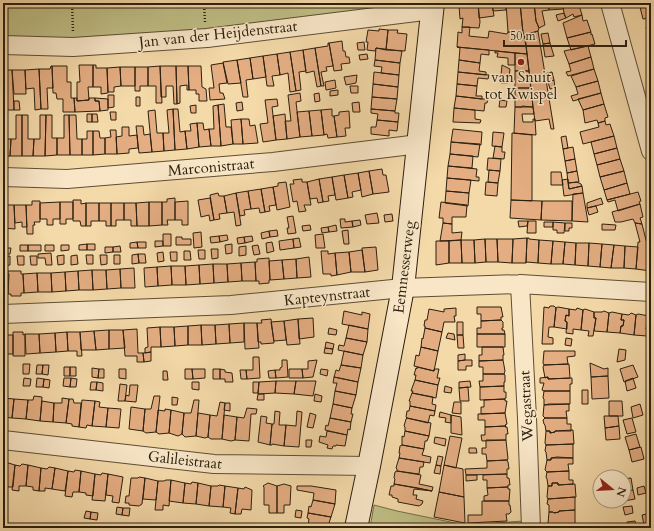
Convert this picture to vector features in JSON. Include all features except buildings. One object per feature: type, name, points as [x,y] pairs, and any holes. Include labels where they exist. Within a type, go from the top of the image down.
[{"type":"street","points":[[610,3],[651,151]]},
{"type":"street","name":"Jan van der Heijdenstraat","points":[[3,45],[73,47],[207,38],[432,6]]},
{"type":"street","name":"Eemnesserweg","points":[[356,528],[403,288],[432,6]]},
{"type":"street","name":"Marconistraat","points":[[3,177],[67,179],[273,162],[419,144]]},
{"type":"street","name":"Kapteynstraat","points":[[3,314],[230,305],[403,288],[520,284],[651,292]]},
{"type":"street","name":"Wegastraat","points":[[520,284],[531,528]]},
{"type":"street","name":"Galileistraat","points":[[3,440],[214,464],[369,466]]},
{"type":"path","points":[[72,3],[73,47]]},
{"type":"shaded area","points":[[3,3],[422,3],[126,39],[3,40]]},
{"type":"shaded area","points":[[374,505],[465,525],[524,521],[524,528],[370,528]]},
{"type":"place","name":"van Snuit tot Kwispel","points":[[521,62]]}]
